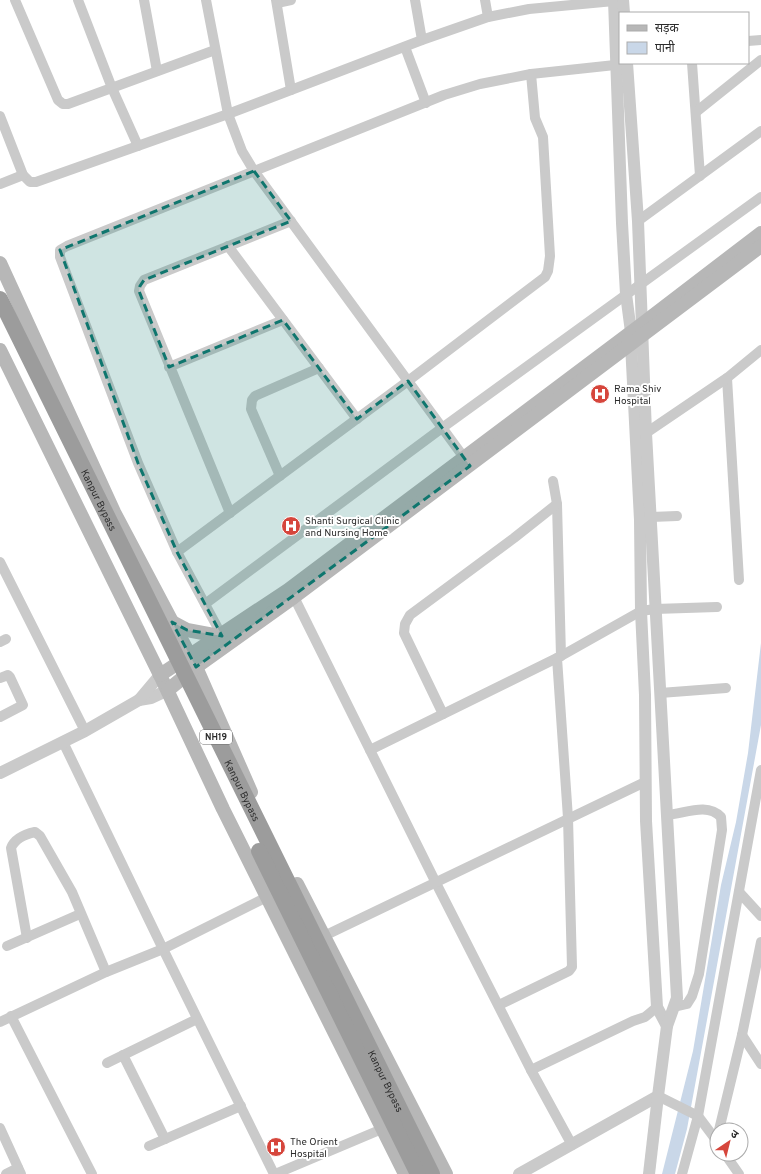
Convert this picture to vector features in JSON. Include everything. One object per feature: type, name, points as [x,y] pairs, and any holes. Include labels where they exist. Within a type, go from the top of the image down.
[{"type":"highway","name":"Kanpur Bypass","points":[[0,299],[432,1174]]},
{"type":"highway","name":"Kanpur Bypass","points":[[0,322],[318,973],[418,1174]]},
{"type":"main road","points":[[160,675],[218,651],[291,594],[636,334],[761,233]]},
{"type":"main road","points":[[636,334],[761,246]]},
{"type":"main road","points":[[0,263],[114,512],[193,662],[262,815],[446,1174]]},
{"type":"main road","points":[[0,350],[168,690],[223,809],[405,1174]]},
{"type":"main road","points":[[168,690],[220,635],[291,594]]},
{"type":"main road","points":[[172,622],[187,630],[220,635]]},
{"type":"main road","points":[[205,690],[206,679],[210,667],[218,651]]},
{"type":"street","points":[[15,0],[58,100],[61,103],[68,104],[215,50]]},
{"type":"street","points":[[78,0],[112,88],[138,146]]},
{"type":"street","points":[[144,0],[157,71]]},
{"type":"street","points":[[206,0],[228,114],[242,151],[254,171],[467,462]]},
{"type":"street","points":[[291,0],[276,2],[291,90]]},
{"type":"street","points":[[415,0],[422,40]]},
{"type":"street","points":[[485,0],[488,17]]},
{"type":"street","points":[[0,116],[24,175],[30,182],[36,182],[228,114],[422,40],[488,17],[571,3],[617,0]]},
{"type":"street","points":[[617,0],[623,12]]},
{"type":"street","points":[[617,0],[619,32]]},
{"type":"street","points":[[749,41],[761,40]]},
{"type":"street","points":[[405,47],[426,103]]},
{"type":"street","points":[[696,112],[761,60]]},
{"type":"street","points":[[220,635],[177,552],[138,463],[60,257],[60,250],[426,103],[480,84],[531,74],[621,64]]},
{"type":"street","points":[[621,64],[638,221],[640,286],[636,334],[641,612],[645,695],[646,829],[657,1007],[667,1026]]},
{"type":"street","points":[[621,64],[626,294],[636,334],[646,433],[677,998],[667,1026],[649,1174]]},
{"type":"street","points":[[692,64],[700,176]]},
{"type":"street","points":[[177,552],[545,278],[548,271],[550,256],[543,137],[535,118],[531,74]]},
{"type":"street","points":[[638,221],[761,131]]},
{"type":"street","points":[[0,184],[24,175]]},
{"type":"street","points":[[205,604],[442,428],[626,294],[640,286],[761,196]]},
{"type":"street","points":[[230,513],[169,367],[139,291],[140,286],[144,280],[291,221]]},
{"type":"street","points":[[228,246],[357,419]]},
{"type":"street","points":[[169,367],[283,320]]},
{"type":"street","points":[[646,433],[727,378],[761,350]]},
{"type":"street","points":[[280,476],[251,409],[252,400],[255,396],[319,368]]},
{"type":"street","points":[[727,378],[739,580]]},
{"type":"street","points":[[499,1005],[569,971],[572,967],[568,818],[559,657],[557,504],[553,481]]},
{"type":"street","points":[[443,714],[404,633],[405,624],[410,615],[514,538],[557,504]]},
{"type":"street","points":[[651,517],[677,516]]},
{"type":"street","points":[[0,562],[85,731]]},
{"type":"street","points":[[291,594],[531,1070],[572,1145]]},
{"type":"street","points":[[370,750],[559,657],[641,612],[656,609],[717,607]]},
{"type":"street","points":[[0,678],[8,675],[10,677],[23,705],[0,717]]},
{"type":"street","points":[[139,700],[160,675]]},
{"type":"street","points":[[660,693],[726,688]]},
{"type":"street","points":[[0,773],[85,731],[139,700],[150,698],[168,690]]},
{"type":"street","points":[[63,742],[274,1174],[382,1129]]},
{"type":"street","points":[[682,1174],[697,1116],[761,770]]},
{"type":"street","points":[[324,936],[645,782]]},
{"type":"street","points":[[666,815],[707,809],[717,812],[722,817],[722,830],[699,974],[692,996],[687,1004],[674,1007]]},
{"type":"street","points":[[27,938],[11,848],[17,840],[27,834],[35,832],[40,836],[72,892],[80,914],[106,972]]},
{"type":"street","points":[[739,892],[761,916]]},
{"type":"street","points":[[0,1022],[106,972],[163,949],[267,897]]},
{"type":"street","points":[[7,946],[80,914]]},
{"type":"street","points":[[721,1122],[742,1035],[761,942]]},
{"type":"street","points":[[531,1070],[633,1021],[645,1017],[657,1007]]},
{"type":"street","points":[[10,1016],[92,1174]]},
{"type":"street","points":[[107,1063],[198,1019]]},
{"type":"street","points":[[742,1035],[761,1064]]},
{"type":"street","points":[[123,1055],[165,1139]]},
{"type":"street","points":[[658,1096],[697,1116],[709,1129]]},
{"type":"street","points":[[519,1174],[658,1096]]},
{"type":"street","points":[[149,1146],[240,1106]]},
{"type":"street","points":[[0,1128],[19,1171],[6,1174]]},
{"type":"street","points":[[731,1162],[739,1174]]},
{"type":"highlighted area","points":[[254,171],[291,221],[144,280],[140,286],[139,291],[169,367],[283,320],[357,419],[408,381],[470,466],[196,667],[172,622],[187,630],[222,636],[177,552],[138,463],[60,250]]},
{"type":"water","points":[[761,643],[761,725],[687,1129],[675,1174],[662,1174],[693,1051],[721,885],[736,822],[748,753]]},
{"type":"place","name":"Rama Shiv Hospital","points":[[600,394]]},
{"type":"place","name":"Shanti Surgical Clinic and Nursing Home","points":[[291,526]]},
{"type":"place","name":"The Orient Hospital","points":[[276,1147]]}]
